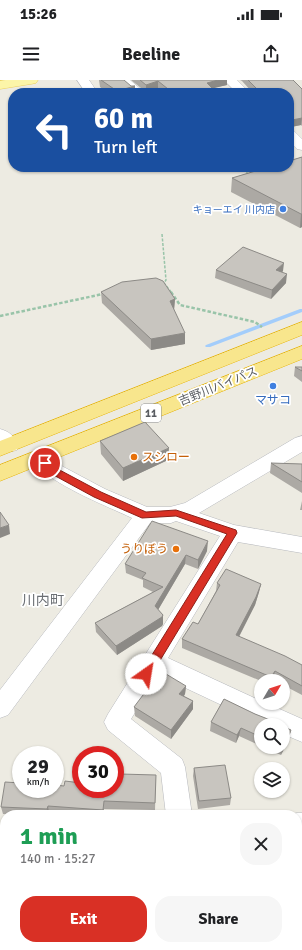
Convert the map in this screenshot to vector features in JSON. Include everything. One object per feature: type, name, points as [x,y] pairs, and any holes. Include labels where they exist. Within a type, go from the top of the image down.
[{"type":"highway","name":"吉野川バイパス","points":[[3,443],[302,328]]},
{"type":"highway","name":"吉野川バイパス","points":[[0,474],[302,352]]},
{"type":"main road","points":[[0,84],[31,80]]},
{"type":"street","points":[[123,80],[133,88]]},
{"type":"street","points":[[230,80],[239,88]]},
{"type":"street","points":[[294,139],[302,146]]},
{"type":"street","points":[[39,457],[51,469],[98,494],[145,515],[176,513],[192,508],[302,443]]},
{"type":"street","points":[[176,513],[233,533],[302,545]]},
{"type":"street","points":[[0,708],[145,515]]},
{"type":"street","points":[[178,810],[173,768],[116,722],[233,533]]},
{"type":"street","points":[[154,662],[302,731]]},
{"type":"path","points":[[246,172],[252,176]]},
{"type":"path","points":[[162,234],[166,280],[164,282]]},
{"type":"path","points":[[157,284],[164,282]]},
{"type":"path","points":[[164,282],[180,305],[255,322],[258,324]]},
{"type":"path","points":[[0,316],[104,294]]},
{"type":"building","points":[[101,80],[124,80],[131,86],[135,86],[128,88],[113,88]]},
{"type":"building","points":[[140,80],[218,80],[207,83],[212,88],[167,88],[158,81],[146,85]]},
{"type":"building","points":[[248,80],[293,80],[302,89],[302,118],[294,120],[294,88],[256,88]]},
{"type":"building","points":[[302,157],[302,214],[232,178],[252,172],[294,172],[294,159]]},
{"type":"building","points":[[243,247],[284,263],[276,270],[287,274],[272,290],[216,270]]},
{"type":"building","points":[[156,278],[163,281],[175,299],[170,301],[185,333],[151,339],[101,292],[122,282]]},
{"type":"building","points":[[295,367],[302,367],[302,371]]},
{"type":"building","points":[[145,422],[169,448],[123,468],[100,441]]},
{"type":"building","points":[[271,463],[302,464],[302,482]]},
{"type":"building","points":[[0,512],[9,525],[0,528]]},
{"type":"building","points":[[152,521],[208,541],[198,560],[186,555],[155,606],[163,615],[162,617],[116,646],[95,623],[163,587],[142,578],[146,573],[125,564]]},
{"type":"building","points":[[226,569],[261,584],[256,597],[236,635],[302,665],[302,686],[290,679],[290,674],[280,674],[275,671],[273,674],[264,674],[182,639],[193,622],[198,624],[220,585],[217,583]]},
{"type":"building","points":[[161,671],[186,686],[179,694],[193,701],[171,730],[134,707]]},
{"type":"building","points":[[224,699],[265,718],[254,718],[254,734],[241,728],[237,735],[211,722]]},
{"type":"building","points":[[225,765],[231,798],[199,801],[194,768]]},
{"type":"building","points":[[124,774],[156,775],[155,803],[104,801],[103,810],[48,806],[47,809],[1,807],[5,782],[12,782],[12,798],[64,798],[65,781],[72,782],[72,798],[124,798]]},
{"type":"waterway","points":[[208,346],[302,310]]},
{"type":"place","name":"キョーエイ 川内店","points":[[283,209]]},
{"type":"place","name":"マサコ","points":[[273,386]]},
{"type":"place","name":"スシロー","points":[[134,457]]},
{"type":"place","name":"うりぼう","points":[[176,549]]},
{"type":"district","name":"川内町","points":[[43,600]]},
{"type":"route","points":[[45,463],[51,469],[98,494],[145,515],[176,513],[233,533],[146,674]]}]
